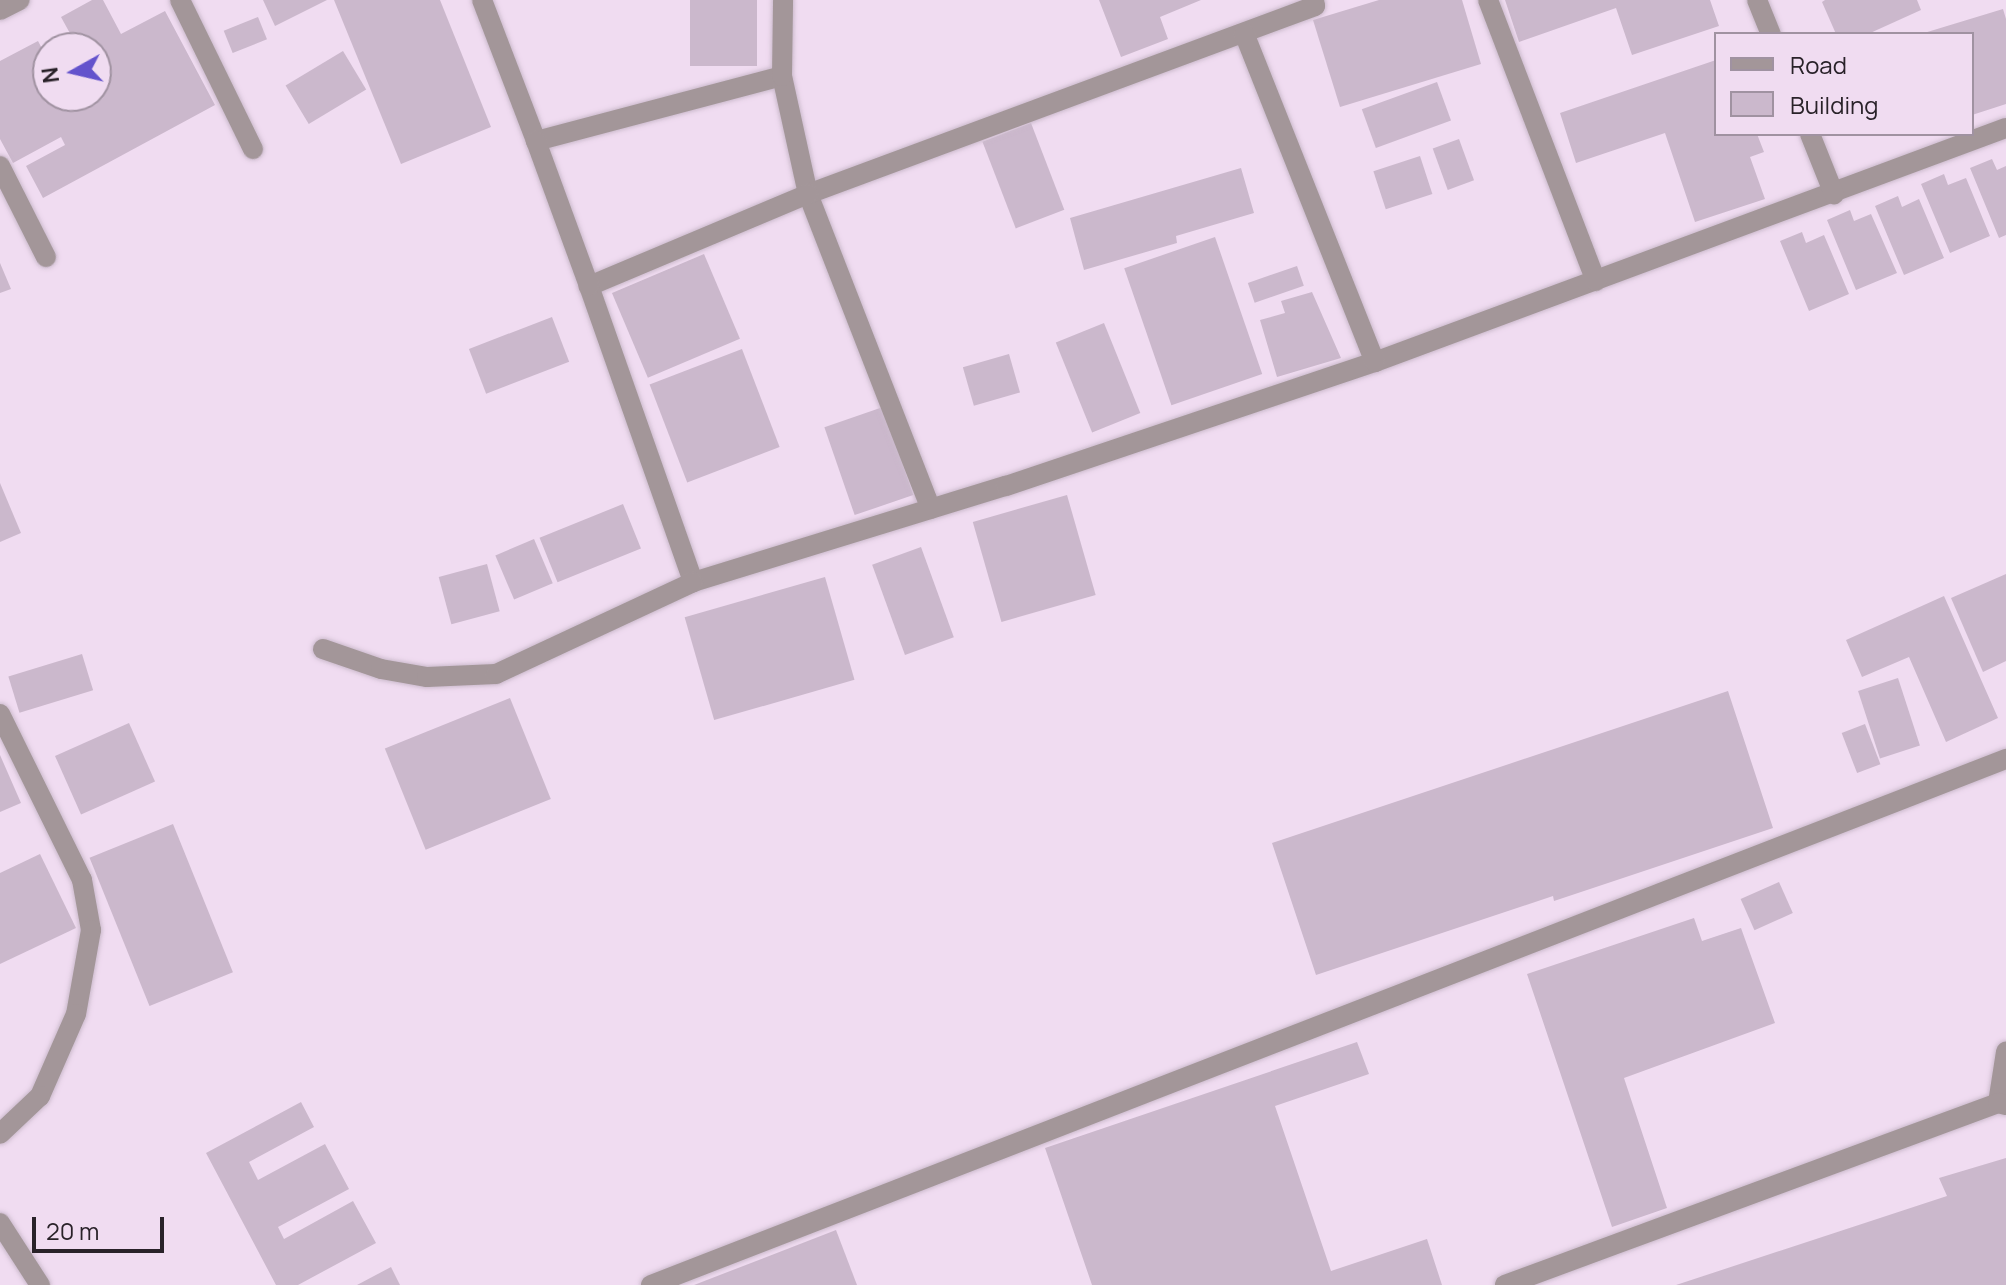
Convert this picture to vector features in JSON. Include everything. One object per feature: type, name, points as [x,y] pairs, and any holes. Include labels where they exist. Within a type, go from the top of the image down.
[{"type":"street","points":[[0,10],[20,0]]},
{"type":"street","points":[[180,0],[253,149]]},
{"type":"street","points":[[482,0],[589,286],[693,582]]},
{"type":"street","points":[[783,0],[782,76],[808,194],[931,509]]},
{"type":"street","points":[[1488,0],[1596,281]]},
{"type":"street","points":[[1757,0],[1770,32]]},
{"type":"street","points":[[589,286],[808,194],[1321,2]]},
{"type":"street","points":[[1244,33],[1375,362]]},
{"type":"street","points":[[536,141],[782,76]]},
{"type":"street","points":[[323,649],[381,669],[427,677],[496,674],[693,582],[931,509],[1375,362],[2006,128]]},
{"type":"street","points":[[1811,136],[1834,194]]},
{"type":"street","points":[[0,166],[46,257]]},
{"type":"street","points":[[0,714],[82,880],[91,930],[76,1014],[40,1096],[0,1134]]},
{"type":"street","points":[[651,1285],[2006,759]]},
{"type":"street","points":[[1505,1285],[2002,1104],[2006,1052]]},
{"type":"street","points":[[0,1223],[40,1285]]},
{"type":"building","points":[[92,0],[103,0],[121,34],[165,11],[215,105],[43,198],[26,166],[65,145],[61,137],[13,163],[0,139],[0,61],[32,44],[32,112],[112,112],[112,32],[69,32],[61,17]]},
{"type":"building","points":[[263,0],[327,0],[275,26]]},
{"type":"building","points":[[334,0],[440,0],[491,127],[401,164]]},
{"type":"building","points":[[690,0],[757,0],[757,66],[690,66]]},
{"type":"building","points":[[1099,0],[1201,0],[1160,17],[1168,39],[1121,57]]},
{"type":"building","points":[[1379,0],[1462,0],[1481,64],[1340,107],[1313,20]]},
{"type":"building","points":[[1505,0],[1710,0],[1719,26],[1632,55],[1616,8],[1519,42]]},
{"type":"building","points":[[1917,0],[1921,10],[1872,32],[1835,32],[1822,2]]},
{"type":"building","points":[[2003,9],[2006,19],[2006,104],[1974,114],[1974,32],[1927,32]]},
{"type":"building","points":[[258,17],[267,39],[233,53],[224,31]]},
{"type":"building","points":[[343,51],[366,90],[309,124],[286,86]]},
{"type":"building","points":[[1714,61],[1714,136],[1758,136],[1764,152],[1750,157],[1765,199],[1695,222],[1665,133],[1576,163],[1560,113]]},
{"type":"building","points":[[1437,82],[1451,121],[1376,148],[1362,109]]},
{"type":"building","points":[[1031,123],[1064,210],[1016,228],[982,142]]},
{"type":"building","points":[[1459,139],[1474,180],[1448,190],[1433,149]]},
{"type":"building","points":[[1420,156],[1432,194],[1386,209],[1373,171]]},
{"type":"building","points":[[1992,159],[1997,170],[2006,166],[2006,235],[1999,238],[1970,168]]},
{"type":"building","points":[[1241,168],[1254,213],[1176,236],[1177,243],[1084,270],[1070,218]]},
{"type":"building","points":[[1944,174],[1948,185],[1966,178],[1990,236],[1950,253],[1921,184]]},
{"type":"building","points":[[1898,196],[1902,207],[1919,199],[1944,258],[1904,275],[1875,206]]},
{"type":"building","points":[[1850,210],[1854,221],[1871,214],[1897,273],[1856,290],[1827,220]]},
{"type":"building","points":[[1802,232],[1806,243],[1824,235],[1849,294],[1809,311],[1780,241]]},
{"type":"building","points":[[1215,237],[1262,374],[1171,405],[1124,268]]},
{"type":"building","points":[[704,254],[740,339],[648,378],[612,293]]},
{"type":"building","points":[[0,263],[11,289],[0,293]]},
{"type":"building","points":[[1297,266],[1304,286],[1255,303],[1248,283]]},
{"type":"building","points":[[1312,292],[1341,358],[1277,377],[1260,320],[1285,313],[1281,301]]},
{"type":"building","points":[[552,317],[569,362],[486,394],[469,349]]},
{"type":"building","points":[[1104,323],[1140,413],[1092,432],[1056,342]]},
{"type":"building","points":[[742,349],[780,447],[687,483],[650,384]]},
{"type":"building","points":[[1009,354],[1020,392],[974,406],[963,367]]},
{"type":"building","points":[[883,407],[913,495],[855,515],[824,427]]},
{"type":"building","points":[[0,483],[21,533],[0,542]]},
{"type":"building","points":[[1067,495],[1096,595],[1001,622],[973,522]]},
{"type":"building","points":[[623,504],[641,549],[558,582],[540,538]]},
{"type":"building","points":[[534,539],[553,583],[514,600],[495,555]]},
{"type":"building","points":[[921,547],[954,637],[905,655],[872,565]]},
{"type":"building","points":[[487,564],[500,611],[451,624],[439,577]]},
{"type":"building","points":[[2006,574],[2006,661],[1983,672],[1951,598]]},
{"type":"building","points":[[825,577],[854,680],[714,720],[685,617]]},
{"type":"building","points":[[1944,596],[1998,718],[1946,742],[1909,657],[1862,677],[1846,640]]},
{"type":"building","points":[[82,654],[93,690],[19,713],[8,677]]},
{"type":"building","points":[[1898,678],[1920,746],[1880,759],[1858,691]]},
{"type":"building","points":[[1728,691],[1773,828],[1554,901],[1553,896],[1316,975],[1272,843]]},
{"type":"building","points":[[510,698],[551,799],[426,850],[385,749]]},
{"type":"building","points":[[129,723],[155,781],[81,814],[55,756]]},
{"type":"building","points":[[1865,724],[1880,764],[1857,773],[1842,733]]},
{"type":"building","points":[[0,755],[21,803],[0,812]]},
{"type":"building","points":[[173,824],[233,972],[149,1006],[90,858]]},
{"type":"building","points":[[40,854],[76,928],[0,964],[0,873]]},
{"type":"building","points":[[1779,882],[1793,913],[1754,930],[1741,899]]},
{"type":"building","points":[[1694,918],[1702,941],[1741,928],[1775,1023],[1624,1078],[1667,1208],[1612,1227],[1527,974]]},
{"type":"building","points":[[1357,1042],[1369,1074],[1275,1106],[1331,1271],[1427,1239],[1442,1285],[1092,1285],[1045,1148]]},
{"type":"building","points":[[301,1102],[314,1127],[249,1162],[258,1180],[325,1144],[349,1189],[278,1227],[284,1239],[353,1201],[376,1243],[298,1285],[276,1285],[206,1153]]},
{"type":"building","points":[[2006,1158],[2006,1285],[1676,1285],[1947,1196],[1939,1178]]},
{"type":"building","points":[[836,1230],[857,1285],[694,1285]]},
{"type":"building","points":[[391,1267],[400,1285],[357,1285]]}]
